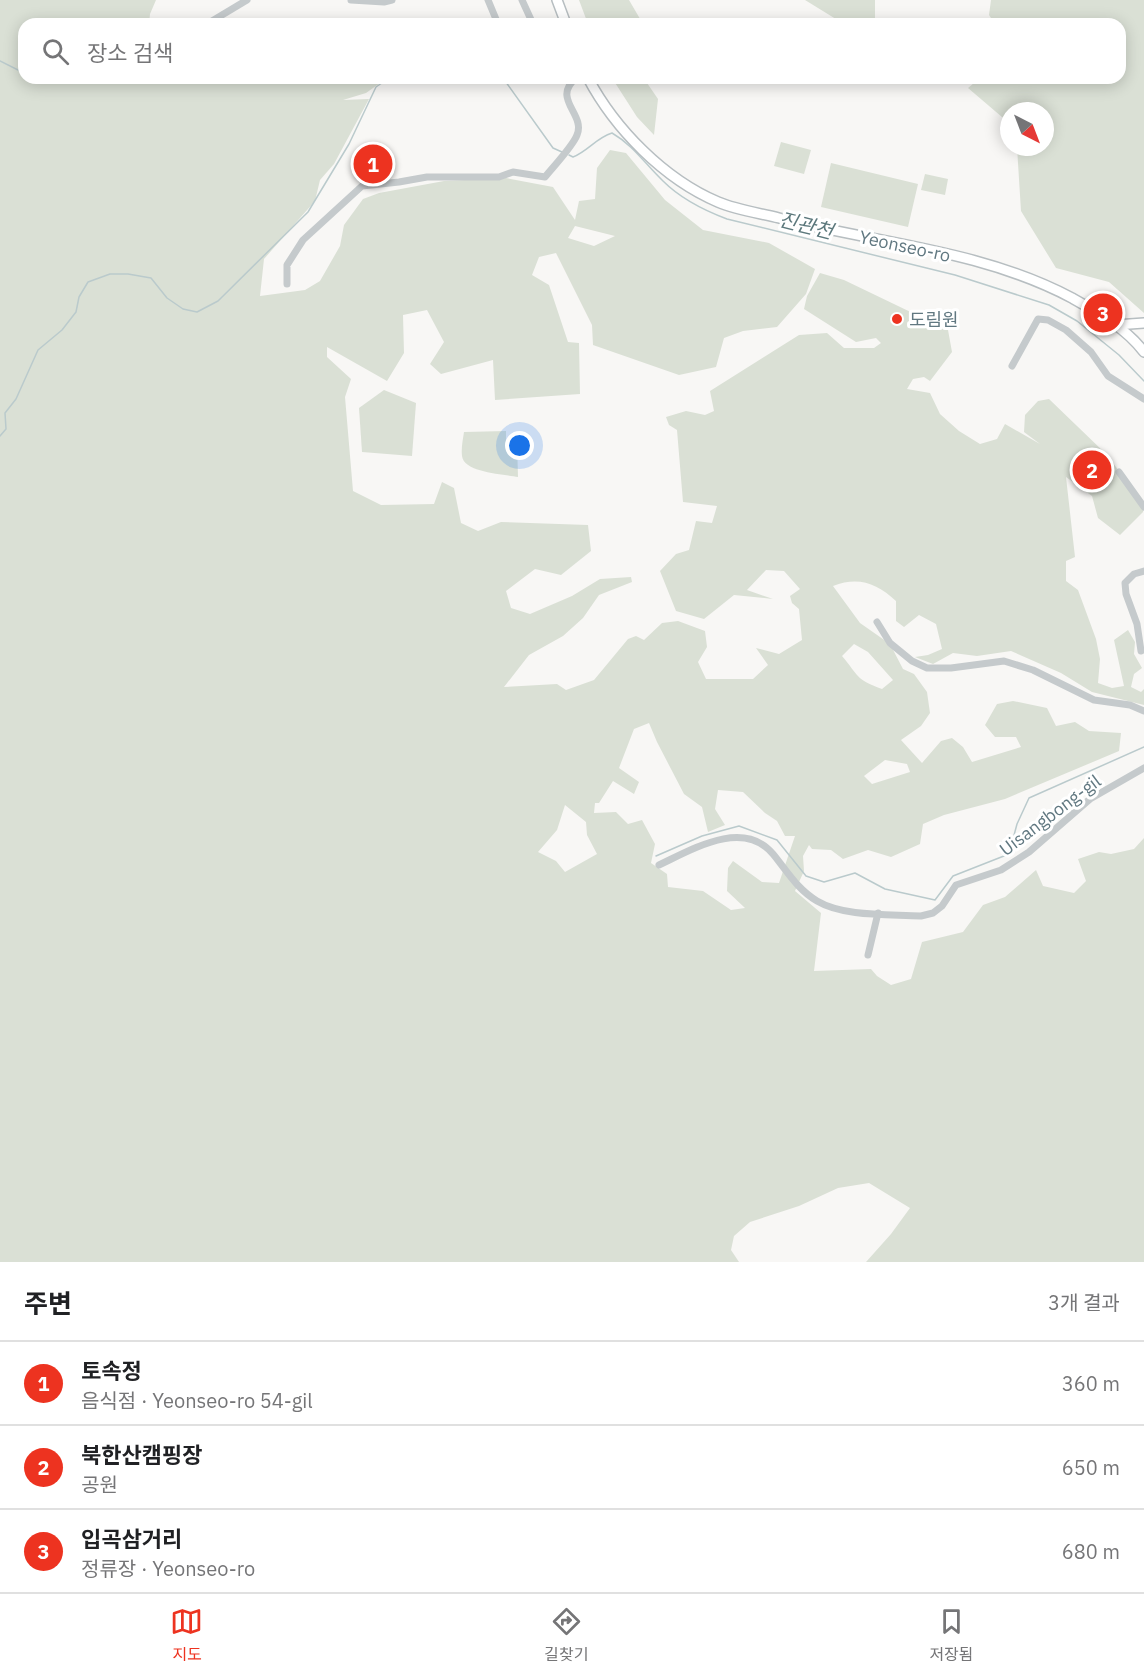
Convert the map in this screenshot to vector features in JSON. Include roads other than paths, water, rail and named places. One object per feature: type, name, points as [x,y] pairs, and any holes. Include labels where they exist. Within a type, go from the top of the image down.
[{"type":"main road","points":[[557,0],[564,18]]},
{"type":"main road","name":"Yeonseo-ro","points":[[592,84],[621,126],[650,156],[677,178],[718,202],[802,224],[937,252],[1016,274],[1060,292],[1089,308],[1116,326],[1143,349]]},
{"type":"main road","points":[[1116,326],[1144,323]]},
{"type":"street","points":[[217,18],[247,0]]},
{"type":"street","points":[[351,0],[384,2],[392,0]]},
{"type":"street","points":[[488,0],[496,18]]},
{"type":"street","points":[[522,0],[530,18]]},
{"type":"street","points":[[287,284],[287,265],[303,240],[362,186],[427,177],[499,177],[513,172],[545,177],[578,135],[579,125],[567,97],[569,84]]},
{"type":"street","points":[[1012,366],[1038,319],[1048,320],[1066,330],[1091,352],[1108,376],[1144,399]]},
{"type":"street","points":[[1119,472],[1144,507]]},
{"type":"street","points":[[1141,651],[1137,624],[1126,594],[1125,583],[1134,574],[1144,571]]},
{"type":"street","points":[[877,622],[890,643],[912,661],[927,668],[951,668],[1004,661],[1033,670],[1094,700],[1130,705],[1144,711]]},
{"type":"street","name":"Uisangbong-gil","points":[[659,865],[718,839],[739,838],[760,843],[768,849],[800,889],[817,901],[835,909],[921,916],[933,913],[942,906],[956,885],[1001,870],[1029,852],[1090,799],[1144,768]]},
{"type":"street","points":[[868,955],[878,913]]},
{"type":"waterway","name":"진관천","points":[[0,61],[18,70]]},
{"type":"waterway","points":[[0,436],[6,429],[5,413],[16,399],[38,350],[62,330],[76,312],[79,297],[88,282],[110,274],[151,278],[167,298],[183,309],[197,312],[218,301],[308,212],[349,144],[376,87],[380,84]]},
{"type":"waterway","name":"진관천","points":[[507,84],[553,148],[562,152]]},
{"type":"waterway","name":"진관천","points":[[569,155],[573,157],[612,133],[633,149],[670,187],[685,199],[709,212],[727,219],[955,275],[1049,305],[1077,321],[1119,355],[1144,381]]},
{"type":"waterway","points":[[656,856],[702,836],[739,826],[777,840],[806,876],[824,882],[855,873],[885,889],[935,900],[953,876],[1009,854],[1017,824],[1029,798],[1144,747]]},
{"type":"place","name":"토속정","points":[[373,164]]},
{"type":"place","name":"입곡삼거리","points":[[1103,313]]},
{"type":"place","name":"도림원","points":[[897,319]]},
{"type":"place","name":"북한산캠핑장","points":[[1092,470]]}]
